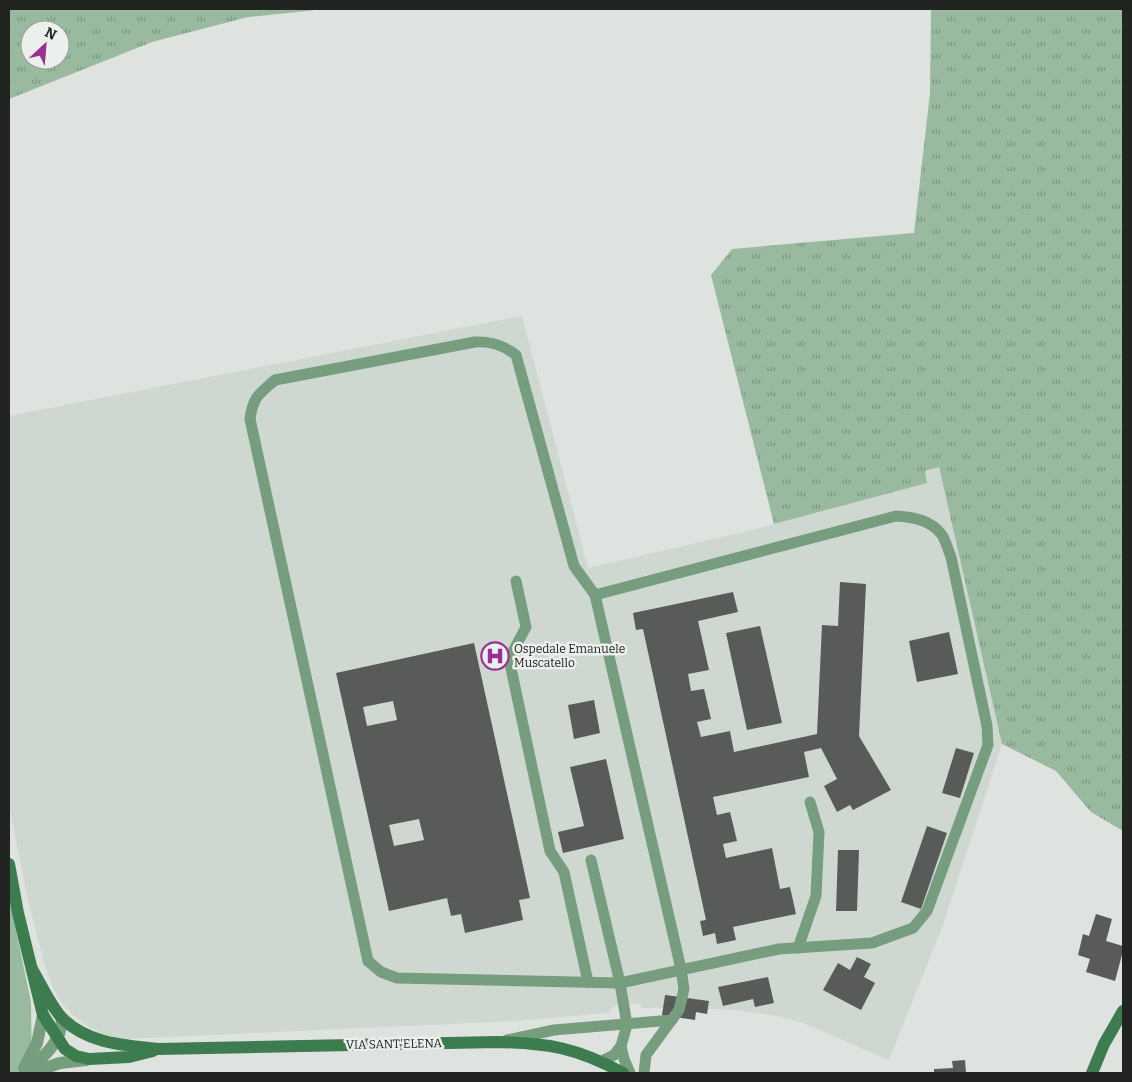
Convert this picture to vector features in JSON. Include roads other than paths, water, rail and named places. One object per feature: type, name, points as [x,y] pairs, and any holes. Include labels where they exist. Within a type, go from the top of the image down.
[{"type":"main road","points":[[9,864],[18,913],[43,1015],[65,1048],[76,1056],[89,1060],[129,1057],[158,1049]]},
{"type":"main road","points":[[32,969],[62,1018],[80,1033],[109,1043],[158,1049]]},
{"type":"main road","points":[[1092,1073],[1104,1044],[1123,1011]]},
{"type":"main road","name":"VIA SANT'ELENA","points":[[158,1049],[497,1042],[545,1044],[570,1049],[602,1061],[623,1073]]},
{"type":"street","points":[[23,1073],[37,1043],[43,1015]]},
{"type":"street","points":[[23,1073],[47,1053],[58,1039],[62,1028],[62,1018]]},
{"type":"street","points":[[58,1039],[70,1033],[80,1033]]},
{"type":"street","points":[[31,1073],[71,1060],[89,1060]]},
{"type":"lane","points":[[595,595],[896,516],[915,517],[931,525],[942,535],[951,557],[987,726],[988,745],[927,911],[913,928],[872,943],[779,949],[681,969],[620,983],[397,978],[380,972],[368,961],[250,419],[252,403],[276,380],[475,342],[487,341],[505,347],[516,355],[574,566],[595,595],[681,969],[684,989],[679,1010],[646,1055],[644,1073]]},
{"type":"lane","points":[[516,581],[526,627],[509,659],[550,851],[564,872],[588,982]]},
{"type":"lane","points":[[798,948],[816,896],[819,832],[810,802]]},
{"type":"lane","points":[[591,860],[620,983],[627,1024],[621,1046],[614,1055],[602,1061]]},
{"type":"lane","points":[[497,1042],[554,1030],[672,1020]]},
{"type":"lane","points":[[621,1046],[630,1073]]},
{"type":"place","name":"Ospedale Emanuele Muscatello","points":[[495,656]]}]
